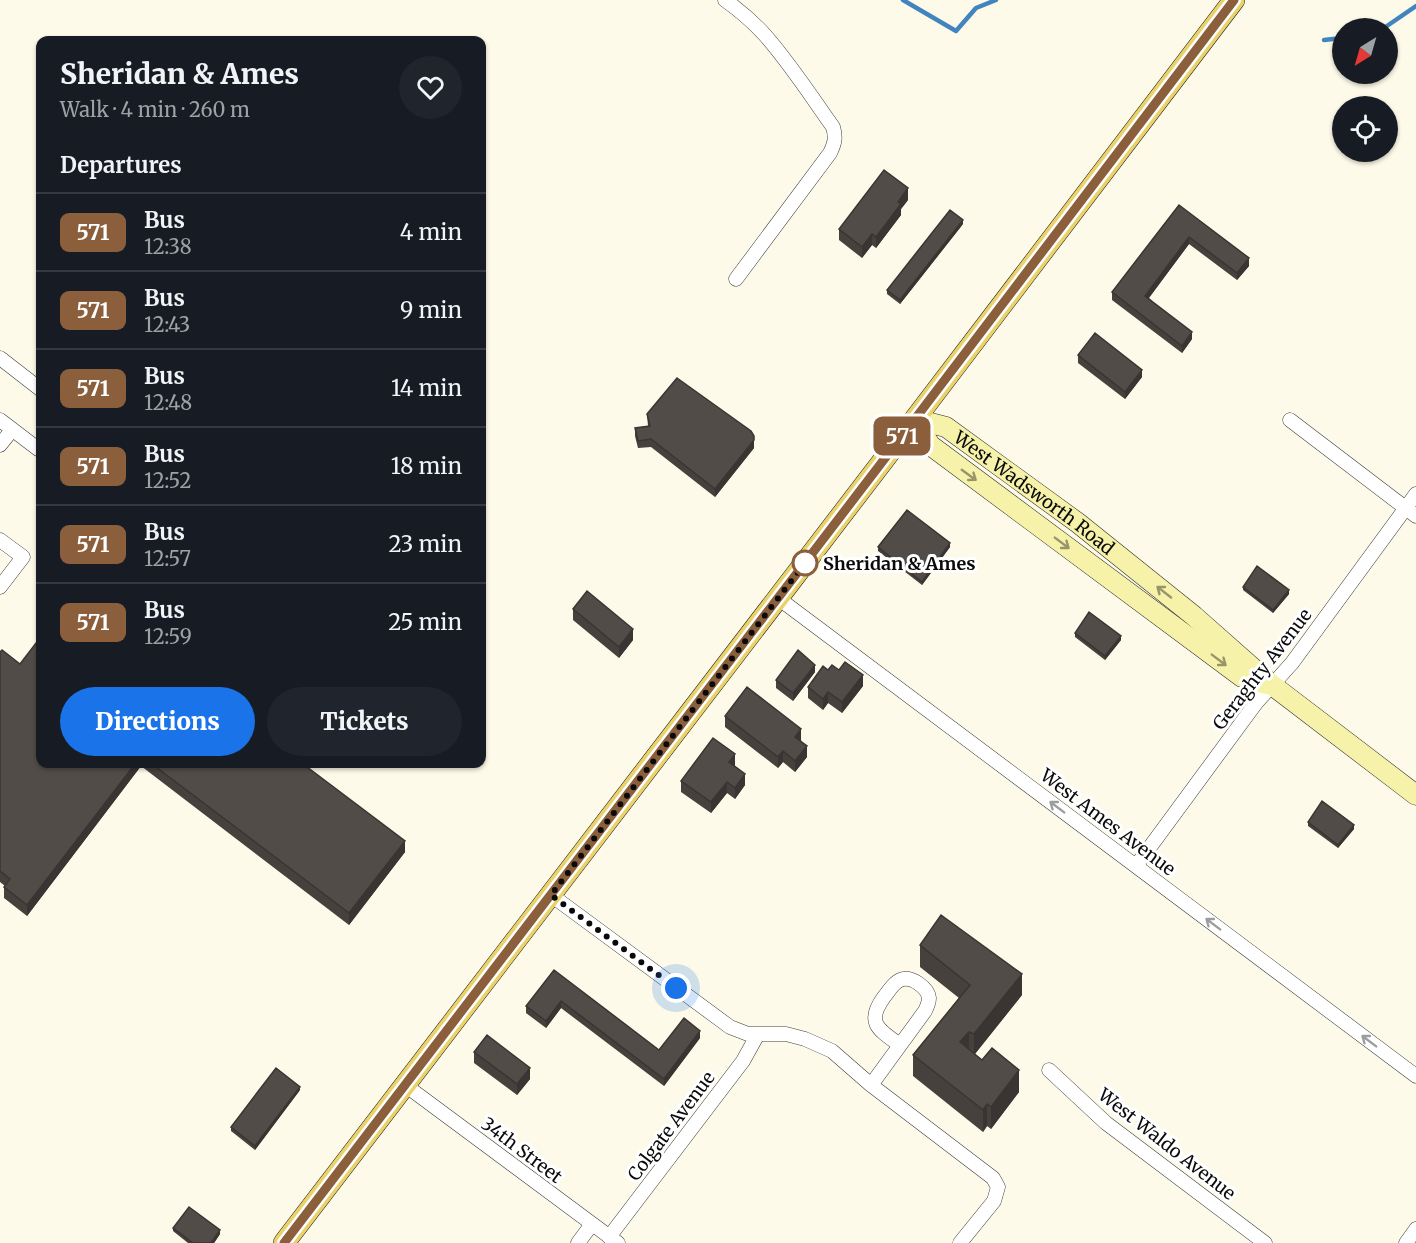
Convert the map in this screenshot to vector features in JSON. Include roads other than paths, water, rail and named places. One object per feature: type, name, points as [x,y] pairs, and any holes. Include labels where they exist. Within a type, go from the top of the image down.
[{"type":"main road","points":[[284,1243],[1234,0]]},
{"type":"main road","name":"West Wadsworth Road","points":[[915,419],[930,445],[1242,677],[1272,685],[1416,795]]},
{"type":"street","points":[[725,0],[764,33],[833,127],[836,136],[830,153],[736,279]]},
{"type":"street","points":[[0,358],[36,385]]},
{"type":"street","points":[[0,420],[36,447]]},
{"type":"street","points":[[1290,420],[1411,512]]},
{"type":"street","points":[[0,445],[12,429]]},
{"type":"street","name":"Geraghty Avenue","points":[[1136,866],[1256,703],[1292,663],[1411,512],[1416,494]]},
{"type":"street","points":[[0,540],[23,557],[0,587]]},
{"type":"street","name":"West Ames Avenue","points":[[778,597],[1416,1076]]},
{"type":"street","points":[[551,895],[730,1027],[748,1034],[786,1034],[805,1039],[832,1052],[871,1085],[993,1178],[998,1187],[994,1201],[960,1243]]},
{"type":"street","points":[[871,1085],[925,1011],[930,1001],[924,989],[909,979],[901,979],[892,986],[877,1006],[875,1013],[879,1030],[900,1045]]},
{"type":"street","name":"Colgate Avenue","points":[[614,1240],[743,1060],[758,1034]]},
{"type":"street","name":"West Waldo Avenue","points":[[1049,1070],[1106,1123],[1265,1243]]},
{"type":"street","name":"34th Street","points":[[405,1085],[614,1240]]},
{"type":"street","points":[[578,1243],[592,1224]]},
{"type":"street","points":[[1406,1243],[1416,1229]]},
{"type":"waterway","points":[[903,0],[956,31],[976,8],[996,0]]},
{"type":"waterway","points":[[1398,18],[1416,6]]},
{"type":"waterway","points":[[1324,40],[1332,39]]},
{"type":"place","name":"Sheridan & Ames","points":[[805,563]]}]
